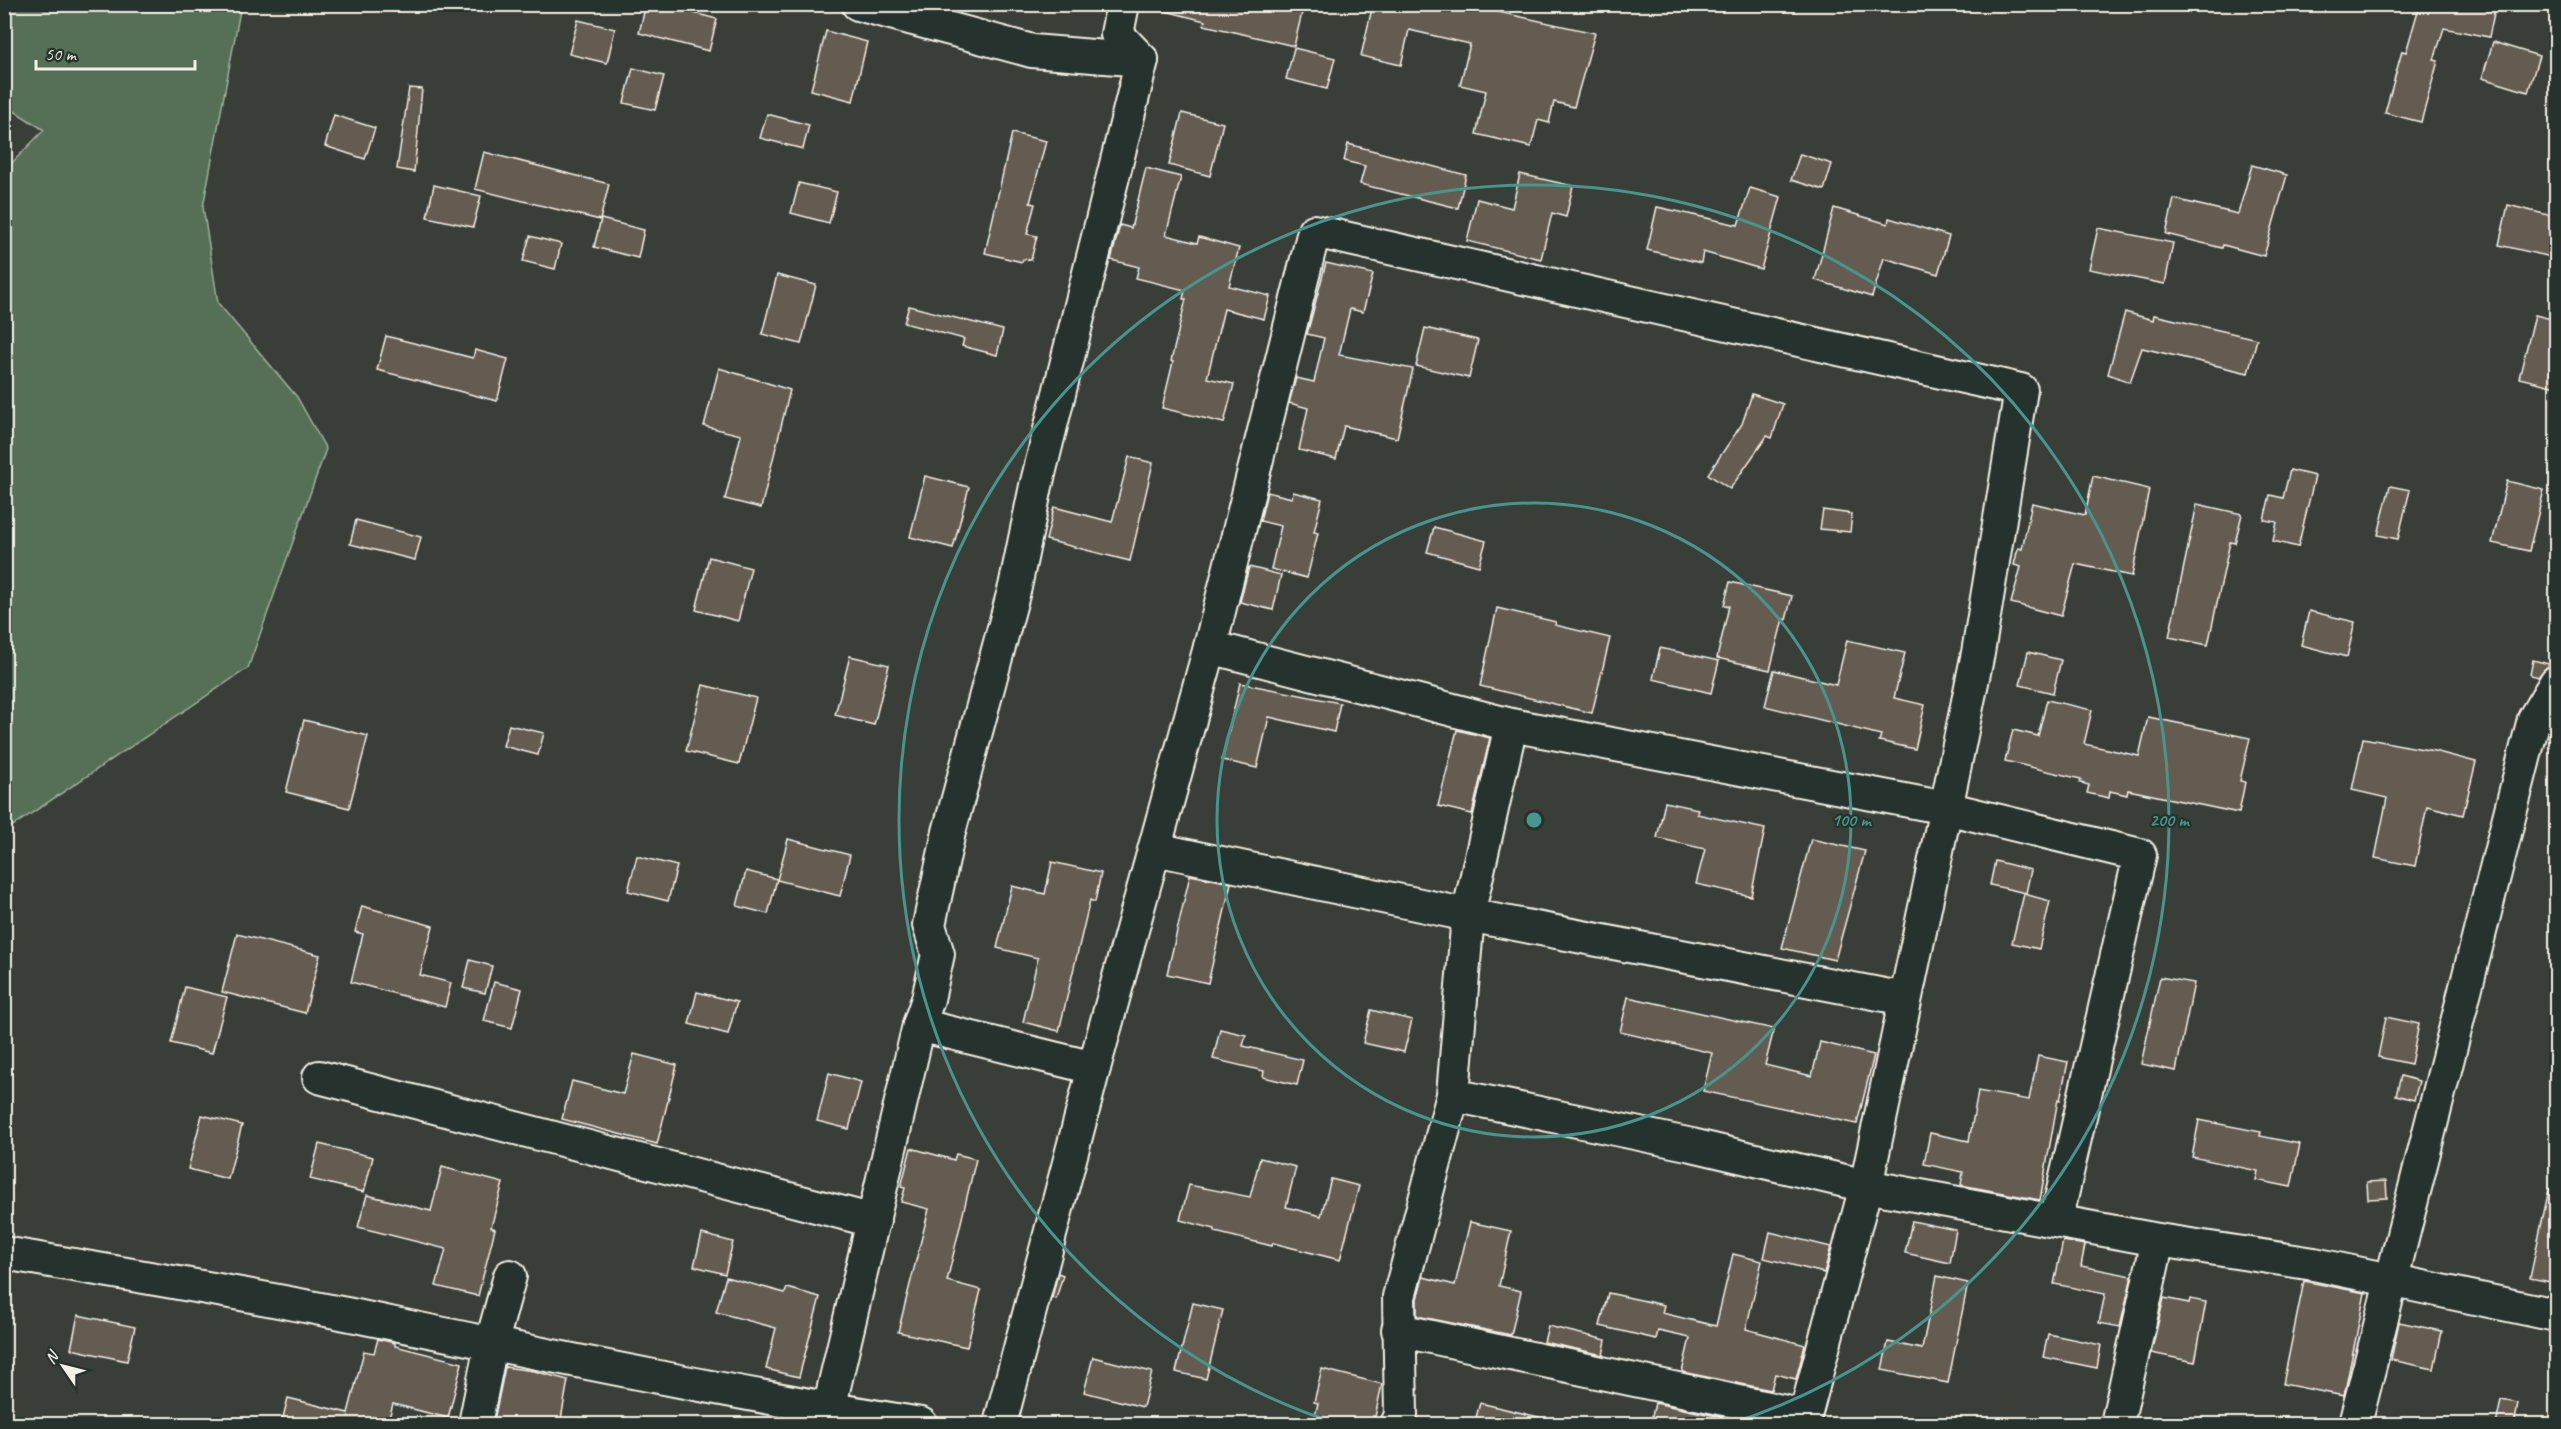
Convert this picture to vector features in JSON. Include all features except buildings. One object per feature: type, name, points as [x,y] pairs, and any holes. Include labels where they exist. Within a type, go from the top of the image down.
[{"type":"street","points":[[858,4],[1032,51],[1142,60]]},
{"type":"street","points":[[1123,4],[1117,34],[1142,60]]},
{"type":"street","points":[[829,1417],[834,1387],[919,1025],[928,999],[938,954],[929,925],[949,832],[1015,587],[1036,486],[1142,60]]},
{"type":"street","points":[[1000,1425],[1094,1068],[1209,647],[1314,231],[2021,390],[1978,653],[1946,808],[1866,1186],[1804,1420],[1398,1330]]},
{"type":"street","points":[[1209,647],[1511,725],[1946,808],[2140,855],[2056,1221]]},
{"type":"street","points":[[2355,1425],[2534,719],[2556,682]]},
{"type":"street","points":[[1397,1425],[1401,1415],[1399,1297],[1453,1095],[1468,915],[1511,725]]},
{"type":"street","points":[[1155,849],[1468,915],[1905,999]]},
{"type":"street","points":[[919,1025],[1094,1068]]},
{"type":"street","points":[[318,1077],[874,1221]]},
{"type":"street","points":[[1453,1095],[1692,1145],[1866,1186],[2158,1240],[2268,1256],[2556,1315]]},
{"type":"street","points":[[2117,1425],[2158,1240]]},
{"type":"street","points":[[4,1253],[344,1313],[829,1417],[921,1425]]},
{"type":"street","points":[[476,1425],[491,1345],[510,1276]]},
{"type":"green space","points":[[5,4],[241,5],[203,207],[218,303],[297,397],[326,449],[248,668],[5,831],[5,170],[44,130],[5,105]]}]
